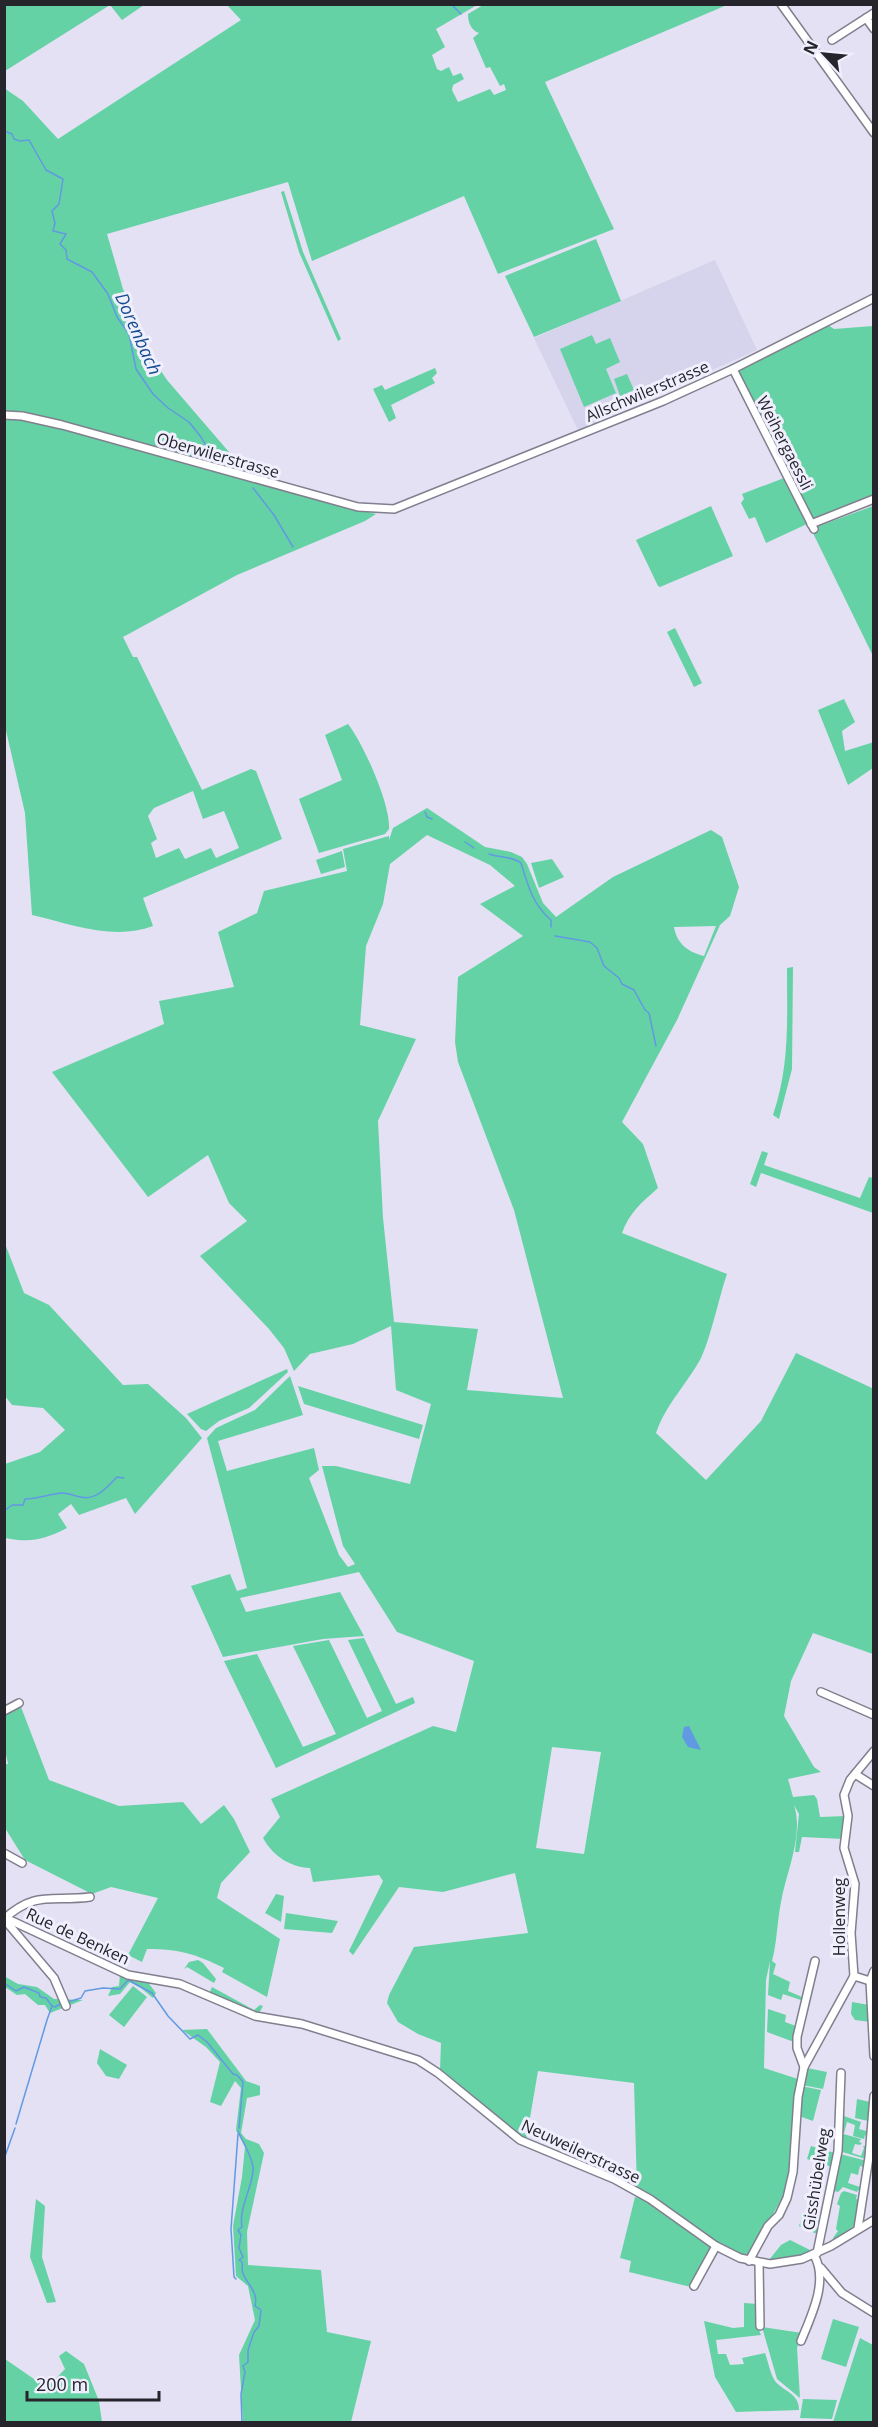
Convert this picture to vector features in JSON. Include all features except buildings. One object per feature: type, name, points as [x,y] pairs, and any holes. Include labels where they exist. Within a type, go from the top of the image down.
[{"type":"street","points":[[781,4],[873,133]]},
{"type":"street","points":[[832,40],[873,12]]},
{"type":"street","points":[[866,18],[873,29]]},
{"type":"street","name":"Allschwilerstrasse","points":[[424,496],[663,401],[733,369],[873,298]]},
{"type":"street","name":"Weihergaessli","points":[[733,369],[812,527],[873,499]]},
{"type":"street","name":"Oberwilerstrasse","points":[[4,416],[41,420],[358,507],[394,509],[424,496]]},
{"type":"street","points":[[820,1692],[873,1716]]},
{"type":"street","points":[[4,1711],[19,1703]]},
{"type":"street","points":[[873,1751],[855,1774],[873,1786]]},
{"type":"street","name":"Hollenweg","points":[[854,1976],[851,1933],[855,1884],[844,1848],[848,1816],[844,1796],[845,1789],[855,1774]]},
{"type":"street","points":[[4,1852],[22,1863]]},
{"type":"street","points":[[66,2006],[54,1978],[4,1919],[34,1899],[90,1897]]},
{"type":"street","name":"Rue de Benken","points":[[4,1919],[128,1975],[180,1984],[255,2016],[312,2027]]},
{"type":"street","points":[[804,2067],[797,2048],[797,2037],[815,1961]]},
{"type":"street","points":[[873,1971],[870,1981],[873,2056]]},
{"type":"street","points":[[749,2261],[768,2226],[779,2215],[790,2188],[798,2097],[804,2067],[854,1976],[870,1981]]},
{"type":"street","name":"Neuweilerstrasse","points":[[312,2027],[423,2063],[520,2140],[614,2179],[650,2199],[716,2246],[749,2261],[782,2264],[815,2254],[873,2220]]},
{"type":"street","name":"Gisshübelweg","points":[[815,2254],[838,2151],[841,2073]]},
{"type":"street","points":[[858,2228],[869,2157],[873,2096]]},
{"type":"street","points":[[694,2286],[716,2246]]},
{"type":"street","points":[[815,2254],[823,2273],[842,2293],[873,2313]]},
{"type":"street","points":[[759,2263],[760,2326]]},
{"type":"street","points":[[801,2342],[812,2313],[819,2283],[821,2272],[819,2263]]},
{"type":"shaded area","points":[[715,260],[757,350],[578,430],[534,338]]},
{"type":"green space","points":[[5,4],[144,5],[122,20],[110,5],[5,71]]},
{"type":"green space","points":[[227,5],[477,5],[436,29],[445,47],[432,55],[437,69],[441,71],[449,67],[453,76],[461,73],[464,79],[453,85],[452,90],[458,102],[490,89],[494,95],[506,90],[504,84],[500,86],[490,67],[486,68],[473,38],[479,33],[470,26],[468,14],[483,5],[727,5],[545,82],[614,229],[498,274],[464,196],[312,261],[288,182],[107,234],[123,289],[153,359],[167,380],[247,473],[247,480],[376,514],[365,521],[237,575],[123,637],[133,657],[137,657],[202,790],[251,769],[256,771],[282,839],[143,898],[153,926],[123,932],[92,930],[32,915],[25,813],[4,722],[4,88],[23,101],[58,139],[241,20]],"holes":[[[193,791],[203,819],[224,811],[239,848],[216,858],[211,848],[185,859],[179,848],[156,858],[151,843],[157,839],[148,816],[154,808]]]},
{"type":"green space","points":[[284,191],[303,252],[341,339],[338,341],[299,252],[281,192]]},
{"type":"green space","points":[[596,239],[621,301],[534,337],[505,276]]},
{"type":"green space","points":[[828,325],[834,329],[873,326],[873,495],[815,521],[808,516],[737,372]]},
{"type":"green space","points":[[592,335],[596,344],[610,338],[620,362],[606,369],[616,393],[584,407],[560,349]]},
{"type":"green space","points":[[435,368],[437,373],[432,378],[435,383],[391,405],[396,418],[389,422],[373,389],[382,385],[385,390]]},
{"type":"green space","points":[[627,374],[634,390],[620,396],[614,379]]},
{"type":"green space","points":[[784,478],[807,524],[766,543],[755,517],[749,519],[741,503],[744,499],[742,494]]},
{"type":"green space","points":[[711,506],[733,556],[658,586],[636,540]]},
{"type":"green space","points":[[873,506],[873,656],[811,529]]},
{"type":"green space","points":[[675,628],[702,683],[694,687],[667,632]]},
{"type":"green space","points":[[844,699],[855,722],[842,731],[845,751],[874,742],[873,768],[848,785],[818,710]]},
{"type":"green space","points":[[348,724],[361,745],[381,790],[386,805],[389,829],[385,834],[319,853],[299,799],[342,780],[325,735]]},
{"type":"green space","points":[[427,808],[485,847],[511,852],[522,857],[543,903],[556,917],[613,877],[711,830],[722,837],[739,887],[730,916],[720,925],[677,1020],[622,1122],[643,1144],[658,1188],[632,1214],[622,1233],[727,1274],[701,1358],[665,1413],[656,1433],[706,1480],[761,1421],[796,1353],[872,1388],[874,1386],[873,1654],[813,1633],[791,1681],[784,1716],[814,1767],[821,1772],[788,1779],[793,1797],[814,1795],[817,1799],[820,1817],[846,1816],[844,1839],[802,1837],[799,1852],[795,1852],[799,1814],[794,1805],[797,1817],[796,1841],[783,1890],[772,1961],[776,1964],[773,1974],[790,1982],[788,1991],[802,1997],[801,2000],[783,1994],[781,2000],[768,1995],[770,1961],[766,1980],[764,2068],[801,2080],[790,2183],[749,2258],[719,2245],[637,2189],[634,2083],[538,2071],[526,2141],[440,2070],[441,2043],[418,2034],[398,2022],[387,2003],[414,1947],[528,1933],[515,1873],[443,1892],[399,1887],[353,1955],[349,1951],[383,1881],[379,1875],[313,1882],[310,1868],[289,1863],[277,1855],[263,1838],[280,1817],[271,1799],[433,1726],[456,1732],[474,1661],[397,1632],[359,1572],[240,1598],[246,1612],[340,1592],[364,1636],[323,1639],[223,1657],[191,1586],[230,1574],[237,1591],[247,1588],[207,1438],[216,1428],[255,1410],[290,1376],[303,1415],[218,1441],[227,1471],[314,1448],[319,1470],[309,1478],[339,1555],[348,1567],[355,1564],[343,1546],[322,1466],[336,1466],[410,1484],[431,1404],[396,1390],[391,1326],[353,1344],[310,1354],[294,1371],[284,1348],[269,1329],[200,1256],[247,1221],[229,1203],[208,1155],[148,1197],[52,1072],[164,1024],[159,1001],[234,987],[218,932],[257,913],[264,891],[347,871],[343,849],[389,836],[389,840],[393,828]],"holes":[[[427,835],[490,865],[515,886],[480,904],[523,936],[458,977],[455,1042],[458,1062],[514,1210],[563,1398],[467,1390],[478,1329],[394,1322],[383,1218],[378,1121],[416,1039],[360,1025],[366,946],[383,904],[390,864]],[[716,926],[704,956],[684,946],[675,933],[674,927]],[[552,1747],[601,1752],[584,1854],[536,1848]]]},
{"type":"green space","points":[[342,851],[345,867],[321,874],[316,860]]},
{"type":"green space","points":[[552,859],[564,877],[539,888],[531,863]]},
{"type":"green space","points":[[793,967],[792,1069],[779,1119],[773,1115],[785,1060],[787,968]]},
{"type":"green space","points":[[762,1151],[768,1153],[764,1165],[860,1198],[869,1177],[873,1178],[873,1213],[761,1173],[756,1187],[750,1184]]},
{"type":"green space","points":[[4,1241],[24,1293],[49,1305],[123,1385],[148,1384],[186,1418],[202,1438],[135,1514],[126,1498],[79,1515],[71,1504],[58,1514],[67,1528],[37,1539],[5,1538],[5,1464],[40,1452],[65,1430],[43,1408],[12,1405],[5,1396]]},
{"type":"green space","points":[[287,1369],[288,1372],[249,1408],[219,1421],[206,1431],[201,1429],[187,1414]]},
{"type":"green space","points":[[298,1386],[423,1425],[419,1439],[304,1404]]},
{"type":"green space","points":[[364,1638],[396,1704],[413,1697],[415,1703],[276,1768],[224,1661],[257,1654],[303,1747],[336,1734],[293,1646],[329,1640],[367,1718],[382,1711],[348,1640]]},
{"type":"green space","points":[[21,1707],[49,1780],[119,1806],[183,1802],[201,1824],[224,1805],[234,1819],[250,1852],[221,1883],[217,1898],[280,1939],[267,1997],[222,1972],[224,1968],[196,1956],[178,1951],[147,1949],[142,1962],[128,1955],[158,1898],[111,1887],[92,1894],[25,1860],[5,1828],[5,1764],[8,1764],[5,1750],[4,1714]]},
{"type":"green space","points":[[276,1894],[284,1896],[281,1922],[265,1913]]},
{"type":"green space","points":[[286,1913],[338,1921],[332,1933],[284,1929]]},
{"type":"green space","points":[[198,1960],[216,1979],[214,1983],[187,1967],[184,1969],[189,1962]]},
{"type":"green space","points":[[120,1974],[147,1981],[156,1993],[153,1998],[130,1982],[120,1994],[108,1996],[112,1987],[119,1986]]},
{"type":"green space","points":[[4,1976],[18,1984],[37,1987],[54,1999],[83,2000],[50,2013],[45,2005],[38,2005],[25,1994],[17,1995],[5,1987]]},
{"type":"green space","points":[[133,1986],[147,1997],[124,2027],[109,2015]]},
{"type":"green space","points":[[212,1987],[254,2010],[260,2005],[263,2006],[258,2015],[209,1994]]},
{"type":"green space","points":[[852,2002],[869,2005],[870,2022],[855,2020],[851,2014]]},
{"type":"green space","points":[[768,2009],[786,2015],[785,2022],[796,2026],[794,2042],[767,2032]]},
{"type":"green space","points":[[207,2029],[246,2081],[260,2086],[260,2095],[247,2098],[241,2133],[246,2139],[259,2144],[264,2153],[247,2232],[248,2265],[321,2270],[327,2332],[371,2341],[351,2422],[243,2422],[239,2355],[255,2320],[248,2286],[236,2276],[233,2226],[245,2147],[236,2130],[241,2088],[235,2081],[221,2106],[210,2102],[220,2062],[206,2047],[182,2030]]},
{"type":"green space","points":[[100,2049],[127,2065],[119,2079],[106,2076],[97,2063]]},
{"type":"green space","points":[[807,2068],[827,2072],[823,2089],[802,2085]]},
{"type":"green space","points":[[801,2086],[821,2090],[813,2121],[799,2116]]},
{"type":"green space","points":[[857,2099],[870,2102],[868,2121],[855,2118]]},
{"type":"green space","points":[[841,2115],[861,2122],[859,2129],[870,2132],[869,2137],[865,2135],[864,2139],[853,2136],[855,2125],[847,2122],[844,2133],[840,2132]]},
{"type":"green space","points":[[840,2133],[861,2139],[859,2142],[862,2143],[855,2144],[852,2153],[861,2156],[863,2146],[867,2146],[866,2159],[839,2151]]},
{"type":"green space","points":[[811,2146],[835,2153],[832,2167],[807,2159]]},
{"type":"green space","points":[[840,2154],[867,2161],[865,2167],[860,2166],[858,2175],[851,2173],[848,2183],[863,2188],[862,2191],[857,2192],[843,2187],[838,2192],[834,2191],[830,2201]]},
{"type":"green space","points":[[844,2191],[857,2195],[856,2199],[861,2200],[854,2225],[834,2240],[838,2231],[836,2229],[840,2206],[837,2204]]},
{"type":"green space","points":[[635,2197],[649,2201],[709,2243],[713,2249],[691,2287],[629,2272],[631,2261],[620,2258]]},
{"type":"green space","points":[[36,2199],[45,2206],[42,2257],[56,2302],[47,2303],[30,2257]]},
{"type":"green space","points":[[803,2214],[821,2221],[817,2234],[799,2226]]},
{"type":"green space","points":[[790,2240],[812,2251],[809,2254],[774,2262],[769,2260],[781,2245]]},
{"type":"green space","points":[[744,2303],[758,2304],[758,2328],[761,2335],[716,2340],[718,2354],[726,2354],[730,2365],[744,2364],[742,2358],[765,2353],[775,2381],[794,2396],[799,2410],[736,2412],[715,2377],[704,2321],[733,2328],[744,2327]]},
{"type":"green space","points":[[833,2319],[859,2327],[846,2367],[821,2359]]},
{"type":"green space","points":[[762,2327],[802,2333],[797,2348],[800,2398],[777,2379]]},
{"type":"green space","points":[[860,2338],[873,2345],[873,2422],[833,2422]]},
{"type":"green space","points":[[66,2351],[84,2364],[99,2401],[102,2422],[5,2422],[5,2359],[47,2388],[65,2369],[59,2356]]},
{"type":"green space","points":[[803,2399],[837,2400],[832,2419],[800,2418]]},
{"type":"water","points":[[689,1726],[701,1750],[688,1747],[682,1737],[684,1727]]},
{"type":"waterway","points":[[451,4],[461,14]]},
{"type":"waterway","name":"Dorenbach","points":[[4,131],[12,134],[14,139],[29,140],[46,170],[63,179],[59,204],[52,211],[55,223],[53,231],[66,234],[60,244],[66,250],[67,259],[92,272],[108,294],[117,317],[129,334],[136,369],[153,394],[168,408],[189,422],[209,451],[234,468]]},
{"type":"waterway","name":"Dorenbach","points":[[253,488],[274,515],[293,547]]},
{"type":"waterway","points":[[425,812],[427,817],[432,819]]},
{"type":"waterway","points":[[465,842],[474,848]]},
{"type":"waterway","points":[[489,854],[514,859],[521,863],[532,894],[540,908],[551,920],[551,927]]},
{"type":"waterway","points":[[555,936],[590,942],[597,948],[604,966],[619,978],[622,984],[634,990],[649,1013],[656,1046]]},
{"type":"waterway","points":[[4,1511],[12,1505],[23,1505],[25,1499],[64,1493],[86,1498],[92,1497],[117,1477],[124,1478]]},
{"type":"waterway","points":[[68,2002],[81,1998],[85,1991],[103,1988],[120,1989],[128,1980],[152,1993],[168,2016],[190,2039],[198,2035],[207,2042],[233,2074],[243,2082],[239,2128]]},
{"type":"waterway","points":[[4,1983],[16,1991],[24,1987],[39,1993],[40,1997],[46,1998],[52,2006],[55,2007],[62,2003]]},
{"type":"waterway","points":[[16,2124],[52,2006]]},
{"type":"waterway","points":[[4,2159],[15,2128]]},
{"type":"waterway","points":[[238,2131],[253,2167],[252,2180],[242,2212],[242,2227],[238,2230],[241,2235],[239,2248],[243,2257],[239,2260],[242,2262],[242,2272],[255,2296],[255,2306],[261,2310],[259,2326],[254,2332],[248,2350],[248,2362],[243,2366],[245,2372],[241,2394],[242,2422]]},
{"type":"waterway","points":[[236,2279],[231,2229],[238,2134]]}]
